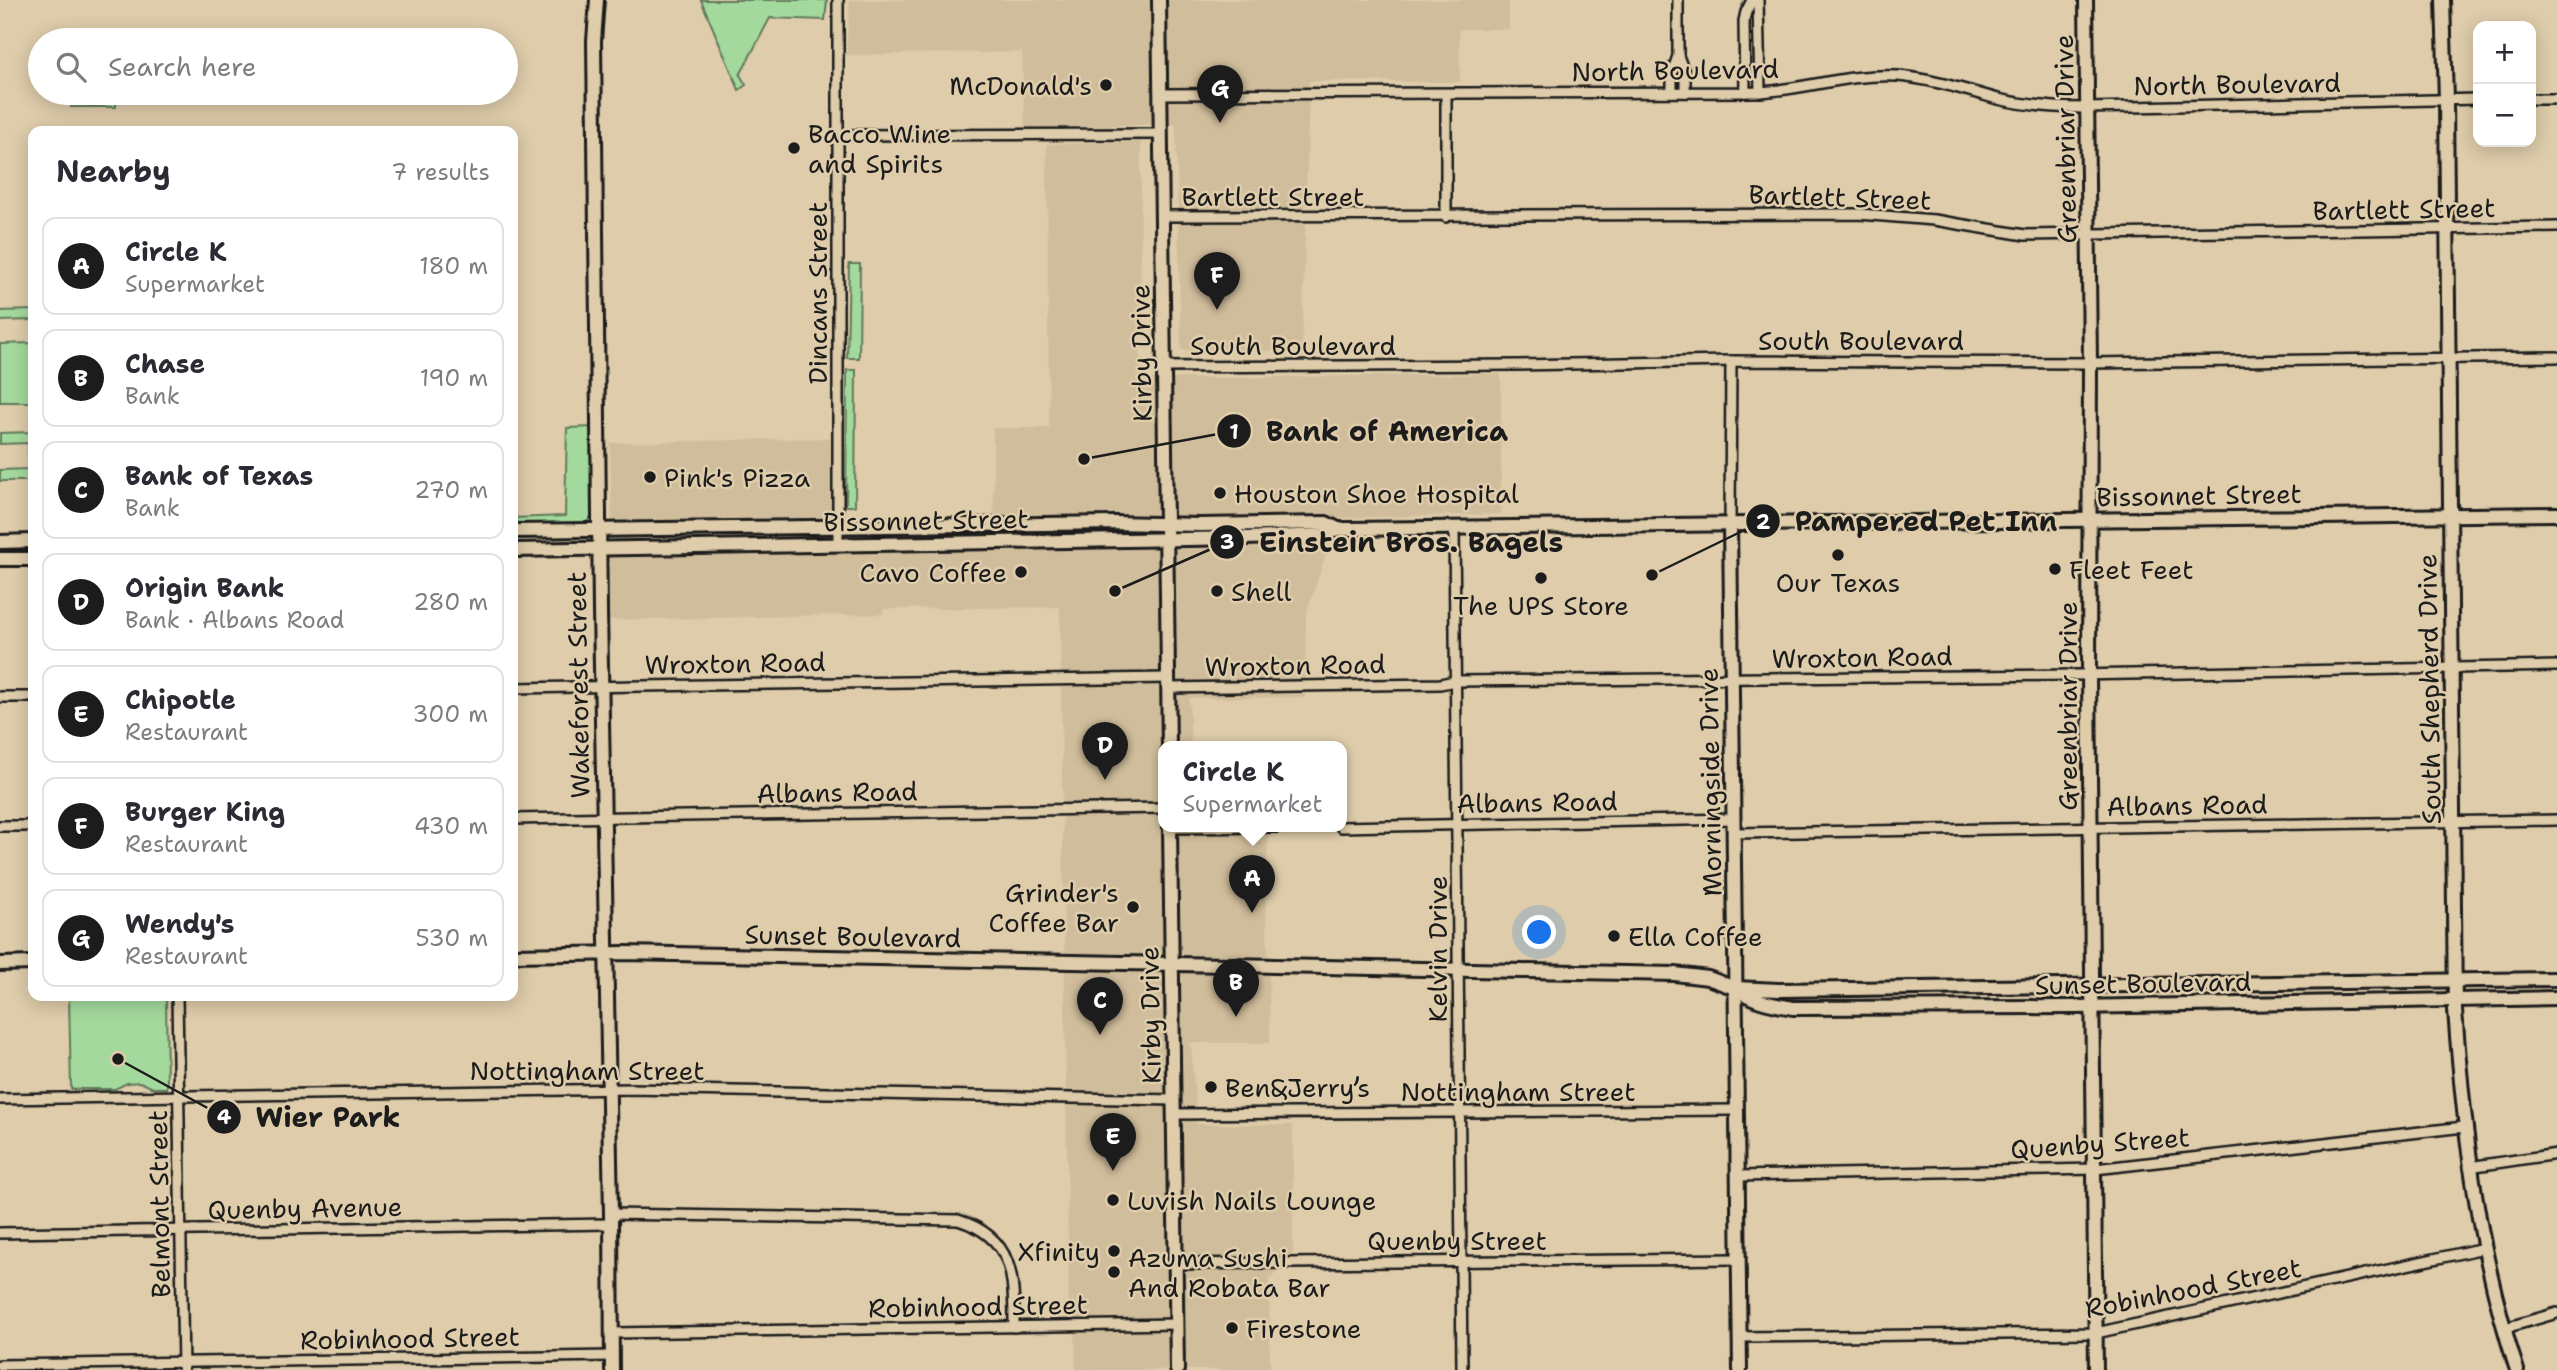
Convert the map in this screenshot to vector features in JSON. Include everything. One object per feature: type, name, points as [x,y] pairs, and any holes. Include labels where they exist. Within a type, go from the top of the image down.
[{"type":"main road","name":"Wakeforest Street","points":[[597,0],[594,53],[599,549],[612,1370]]},
{"type":"main road","name":"Kirby Drive","points":[[1159,0],[1169,741]]},
{"type":"main road","name":"Greenbriar Drive","points":[[2086,0],[2096,1370]]},
{"type":"main road","name":"South Shepherd Drive","points":[[2443,0],[2454,1000],[2469,1167],[2484,1248],[2513,1369]]},
{"type":"main road","name":"Bissonnet Street","points":[[518,550],[1324,535],[1338,529],[2557,514]]},
{"type":"main road","name":"Bissonnet Street","points":[[518,531],[838,525],[1326,523],[1338,529]]},
{"type":"main road","points":[[987,524],[987,542]]},
{"type":"main road","name":"Morningside Drive","points":[[1730,524],[1740,1370]]},
{"type":"main road","points":[[0,542],[28,541]]},
{"type":"main road","points":[[0,559],[28,559]]},
{"type":"main road","name":"Kirby Drive","points":[[1170,832],[1177,1370]]},
{"type":"main road","name":"Sunset Boulevard","points":[[518,955],[605,953],[1675,974],[1708,978],[1735,988],[1759,1002],[1793,1008],[2557,998]]},
{"type":"main road","points":[[0,964],[28,963]]},
{"type":"main road","name":"Sunset Boulevard","points":[[1735,988],[1779,990],[2092,987],[2557,979]]},
{"type":"street","name":"Dincans Street","points":[[838,0],[838,545]]},
{"type":"street","points":[[1672,92],[1672,73],[1678,57],[1678,0]]},
{"type":"street","points":[[1745,92],[1745,12],[1752,0]]},
{"type":"street","points":[[1758,0],[1760,92]]},
{"type":"street","points":[[1744,44],[1760,44]]},
{"type":"street","points":[[1678,57],[1685,74],[1685,92]]},
{"type":"street","name":"North Boulevard","points":[[1161,94],[1760,92],[1788,90],[1840,78],[1900,76],[1933,81],[2024,104],[2088,108],[2473,99]]},
{"type":"street","points":[[1446,93],[1446,217]]},
{"type":"street","points":[[2536,99],[2557,99]]},
{"type":"street","points":[[838,135],[1161,134]]},
{"type":"street","name":"Bartlett Street","points":[[1162,216],[1858,214],[1934,220],[2025,235],[2557,227]]},
{"type":"street","name":"South Boulevard","points":[[1164,367],[1517,365],[1731,360],[2090,363],[2557,357]]},
{"type":"street","name":"Morningside Drive","points":[[1730,524],[1731,360]]},
{"type":"street","name":"Kelvin Drive","points":[[1454,527],[1462,1370]]},
{"type":"street","name":"Wroxton Road","points":[[518,688],[1168,683],[1440,684],[1455,681],[2089,675],[2557,666]]},
{"type":"street","points":[[0,697],[28,697]]},
{"type":"street","name":"Albans Road","points":[[518,819],[1158,808]]},
{"type":"street","name":"Albans Road","points":[[1347,827],[1734,819]]},
{"type":"street","name":"Albans Road","points":[[1734,834],[2557,820]]},
{"type":"street","points":[[0,826],[28,826]]},
{"type":"street","name":"Belmont Street","points":[[177,1001],[183,1366]]},
{"type":"street","name":"Nottingham Street","points":[[0,1099],[609,1089],[1174,1100]]},
{"type":"street","name":"Nottingham Street","points":[[1174,1114],[1737,1110]]},
{"type":"street","name":"Quenby Street","points":[[1738,1176],[2095,1169],[2464,1127]]},
{"type":"street","points":[[2469,1167],[2557,1154]]},
{"type":"street","name":"Quenby Avenue","points":[[0,1233],[611,1219],[958,1220],[984,1232],[1002,1250],[1012,1276],[1014,1327]]},
{"type":"street","name":"Robinhood Street","points":[[1740,1337],[2096,1333],[2484,1248]]},
{"type":"street","name":"Quenby Street","points":[[1176,1264],[1739,1259]]},
{"type":"street","points":[[2505,1328],[2557,1313]]},
{"type":"street","name":"Robinhood Street","points":[[612,1333],[1177,1324]]},
{"type":"street","name":"Robinhood Street","points":[[0,1365],[183,1366],[612,1356]]},
{"type":"shaded area","points":[[850,0],[1509,0],[1509,29],[1459,29],[1460,82],[1309,81],[1302,351],[1181,350],[1176,124],[1025,128],[1022,52],[846,55]]},
{"type":"shaded area","points":[[1141,142],[1140,379],[1501,374],[1501,514],[1338,518],[1306,615],[1305,697],[1189,698],[1191,741],[1158,741],[1158,832],[1269,832],[1265,888],[1270,1043],[1191,1043],[1197,1124],[1293,1125],[1293,1253],[1269,1279],[1270,1370],[1076,1370],[1075,1320],[1069,1320],[1060,607],[883,609],[883,614],[608,620],[608,554],[994,548],[993,428],[1049,428],[1047,144]]},
{"type":"shaded area","points":[[830,438],[832,520],[612,525],[610,443]]},
{"type":"green space","points":[[701,0],[827,0],[825,20],[770,18],[740,75],[746,85],[739,90]]},
{"type":"green space","points":[[71,105],[116,105],[116,107]]},
{"type":"green space","points":[[849,264],[860,264],[859,358],[847,358]]},
{"type":"green space","points":[[28,310],[28,320],[0,321],[0,311]]},
{"type":"green space","points":[[28,343],[28,402],[0,402],[0,344]]},
{"type":"green space","points":[[847,370],[856,370],[855,506],[846,506]]},
{"type":"green space","points":[[593,427],[593,514],[585,524],[518,527],[518,518],[565,516],[567,428]]},
{"type":"green space","points":[[28,432],[28,443],[0,444],[0,433]]},
{"type":"green space","points":[[28,469],[28,481],[0,481],[0,470]]},
{"type":"green space","points":[[69,1001],[166,1001],[167,1088],[153,1088],[140,1082],[127,1083],[115,1089],[71,1089]]},
{"type":"place","name":"McDonald's","points":[[1106,85]]},
{"type":"place","name":"Wendy's","points":[[1220,123]]},
{"type":"place","name":"Bacco Wine and Spirits","points":[[794,148]]},
{"type":"place","name":"Burger King","points":[[1217,310]]},
{"type":"place","name":"Bank of America","points":[[1084,459]]},
{"type":"place","name":"Pink's Pizza","points":[[650,477]]},
{"type":"place","name":"Houston Shoe Hospital","points":[[1220,493]]},
{"type":"place","name":"Our Texas","points":[[1838,555]]},
{"type":"place","name":"Fleet Feet","points":[[2055,569]]},
{"type":"place","name":"Cavo Coffee","points":[[1021,572]]},
{"type":"place","name":"Pampered Pet Inn","points":[[1652,575]]},
{"type":"place","name":"The UPS Store","points":[[1541,578]]},
{"type":"place","name":"Einstein Bros. Bagels","points":[[1115,591]]},
{"type":"place","name":"Shell","points":[[1217,591]]},
{"type":"place","name":"Origin Bank","points":[[1105,780]]},
{"type":"place","name":"Grinder's Coffee Bar","points":[[1133,907]]},
{"type":"place","name":"Circle K","points":[[1252,913]]},
{"type":"place","name":"Ella Coffee","points":[[1614,936]]},
{"type":"place","name":"Chase","points":[[1236,1017]]},
{"type":"place","name":"Bank of Texas","points":[[1100,1035]]},
{"type":"place","name":"Wier Park","points":[[118,1059]]},
{"type":"place","name":"Ben&Jerry’s","points":[[1211,1087]]},
{"type":"place","name":"Chipotle","points":[[1113,1171]]},
{"type":"place","name":"Luvish Nails Lounge","points":[[1113,1200]]},
{"type":"place","name":"Xfinity","points":[[1114,1251]]},
{"type":"place","name":"Azuma Sushi And Robata Bar","points":[[1114,1272]]},
{"type":"place","name":"Firestone","points":[[1232,1328]]}]
